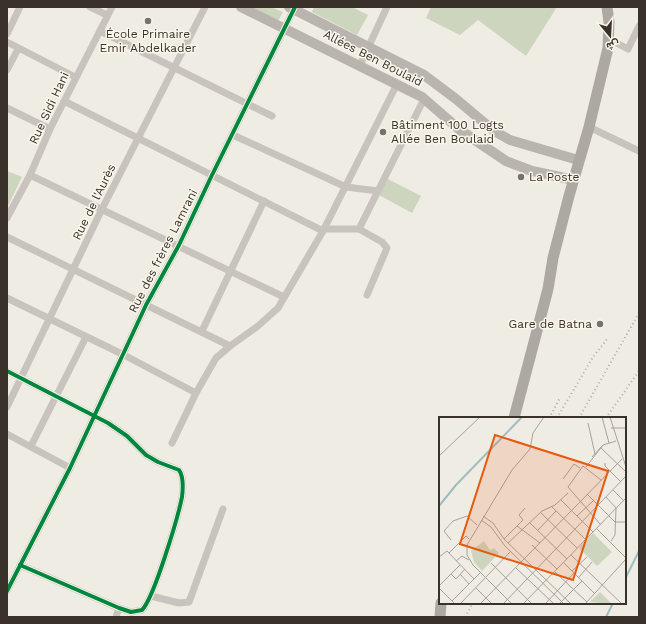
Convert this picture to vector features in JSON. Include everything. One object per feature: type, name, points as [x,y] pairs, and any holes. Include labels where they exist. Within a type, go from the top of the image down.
[{"type":"main road","name":"Allées Ben Boulaid","points":[[240,7],[285,28],[424,99],[460,130],[506,161],[532,170],[574,180]]},
{"type":"main road","points":[[514,417],[548,289],[553,258],[578,160],[589,127],[608,48],[607,7]]},
{"type":"main road","name":"Allées Ben Boulaid","points":[[293,8],[424,75],[488,126],[506,138],[528,146],[578,160]]},
{"type":"main road","points":[[440,617],[441,604]]},
{"type":"street","points":[[7,34],[20,7]]},
{"type":"street","points":[[90,7],[107,16]]},
{"type":"street","name":"Rue Sidi Hani","points":[[7,218],[30,175],[75,77],[112,7]]},
{"type":"street","name":"Rue de l'Aurès","points":[[7,407],[102,209],[204,7]]},
{"type":"street","points":[[359,66],[387,7]]},
{"type":"street","name":"Rue des frères Lamrani","points":[[7,592],[70,468],[146,305],[180,245],[212,175],[285,28],[293,8]]},
{"type":"street","points":[[608,39],[628,49],[639,26]]},
{"type":"street","points":[[100,31],[174,66],[272,116]]},
{"type":"street","points":[[7,42],[75,77]]},
{"type":"street","points":[[7,70],[18,49]]},
{"type":"street","points":[[172,443],[196,393],[216,358],[258,326],[278,308],[326,230],[397,84]]},
{"type":"street","points":[[358,229],[424,99]]},
{"type":"street","points":[[64,101],[264,201],[326,230],[358,229],[382,242],[387,248],[367,295]]},
{"type":"street","points":[[7,108],[50,129]]},
{"type":"street","points":[[589,127],[639,151]]},
{"type":"street","points":[[233,135],[346,188],[378,191]]},
{"type":"street","points":[[30,175],[180,245],[230,272],[284,297]]},
{"type":"street","points":[[202,332],[264,201]]},
{"type":"street","points":[[7,237],[230,346]]},
{"type":"street","points":[[7,298],[124,355],[196,393]]},
{"type":"street","points":[[31,446],[86,337]]},
{"type":"street","points":[[7,371],[108,423],[127,436],[146,455],[158,462],[179,470],[182,475],[182,497],[152,596],[142,610],[136,612],[119,608],[20,565]]},
{"type":"street","points":[[7,434],[70,468]]},
{"type":"street","points":[[152,596],[179,603],[189,602],[223,509]]},
{"type":"street","points":[[116,617],[119,608]]},
{"type":"green space","points":[[247,7],[271,7],[283,12],[278,21]]},
{"type":"green space","points":[[314,7],[352,7],[368,15],[357,35],[312,12]]},
{"type":"green space","points":[[431,7],[557,7],[526,56],[478,20],[460,35],[426,18]]},
{"type":"green space","points":[[7,171],[22,177],[7,208]]},
{"type":"green space","points":[[388,179],[421,196],[412,213],[379,195]]},
{"type":"waterway","points":[[626,577],[639,551]]},
{"type":"waterway","points":[[606,617],[612,604]]},
{"type":"railway","points":[[580,417],[639,313]]},
{"type":"railway","points":[[558,417],[593,357],[608,338]]},
{"type":"railway","points":[[607,417],[639,371]]},
{"type":"railway","points":[[550,417],[560,398]]},
{"type":"railway","points":[[465,617],[472,604]]},
{"type":"cycle path","points":[[7,591],[70,468],[146,305],[179,245],[295,7]]},
{"type":"cycle path","points":[[7,371],[108,423],[127,436],[146,455],[158,462],[179,470],[183,483],[180,507],[171,538],[153,590],[142,610],[131,612],[119,608],[20,565]]},
{"type":"place","name":"École Primaire Emir Abdelkader","points":[[148,21]]},
{"type":"place","name":"Bâtiment 100 Logts Allée Ben Boulaid","points":[[383,132]]},
{"type":"place","name":"La Poste","points":[[521,177]]},
{"type":"place","name":"Gare de Batna","points":[[600,324]]}]
